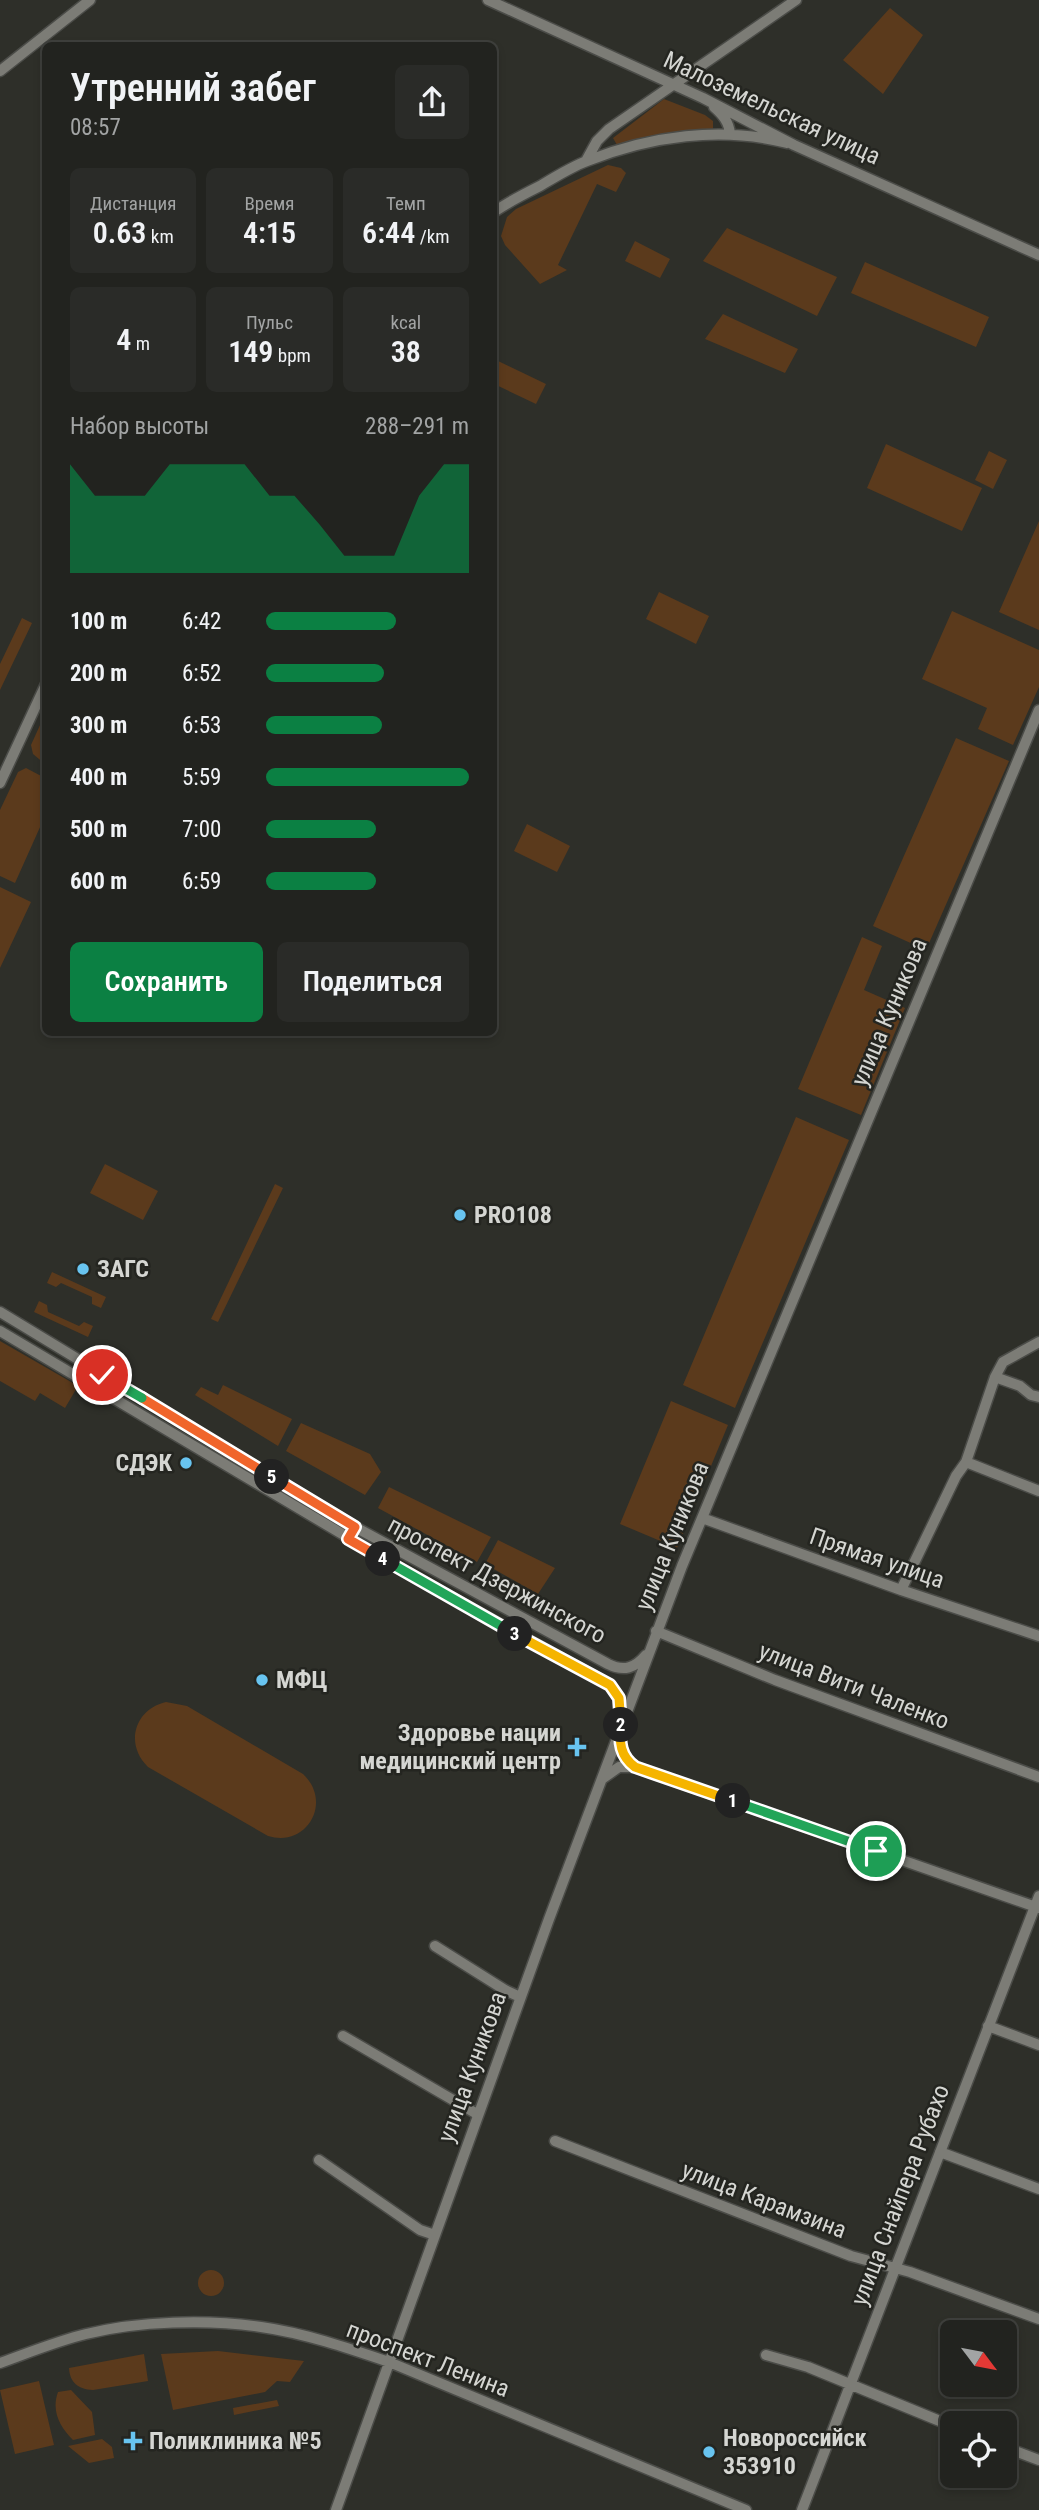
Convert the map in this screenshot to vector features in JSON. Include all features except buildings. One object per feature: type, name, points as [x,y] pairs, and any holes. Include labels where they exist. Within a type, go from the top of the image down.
[{"type":"street","points":[[0,71],[90,0]]},
{"type":"street","name":"Малоземельская улица","points":[[488,0],[703,98],[794,145],[1039,255]]},
{"type":"street","points":[[586,161],[597,141],[609,130],[796,0]]},
{"type":"street","points":[[703,98],[723,114],[730,134]]},
{"type":"street","points":[[497,210],[586,161],[626,148],[684,136],[730,134],[794,145]]},
{"type":"street","points":[[0,783],[42,693]]},
{"type":"street","name":"улица Куникова","points":[[336,2510],[477,2114],[656,1631],[1039,710]]},
{"type":"street","name":"проспект Дзержинского","points":[[0,1312],[355,1527],[618,1669],[633,1667],[649,1652]]},
{"type":"street","name":"проспект Дзержинского","points":[[0,1331],[348,1539],[610,1685]]},
{"type":"street","points":[[901,1590],[965,1462],[995,1377],[1003,1362],[1039,1342]]},
{"type":"street","points":[[995,1377],[1020,1386],[1031,1395],[1039,1397]]},
{"type":"street","points":[[965,1462],[1039,1491]]},
{"type":"street","name":"Прямая улица","points":[[702,1518],[901,1590],[1039,1636]]},
{"type":"street","points":[[348,1539],[355,1527]]},
{"type":"street","name":"улица Вити Чаленко","points":[[656,1631],[788,1685],[1039,1777]]},
{"type":"street","points":[[618,1669],[624,1673],[631,1685],[632,1698]]},
{"type":"street","points":[[610,1685],[618,1688],[631,1685],[639,1677]]},
{"type":"street","points":[[610,1685],[619,1698],[621,1748],[627,1760],[635,1767]]},
{"type":"street","points":[[600,1782],[619,1767],[635,1767],[1038,1903]]},
{"type":"street","name":"улица Снайпера Рубахо","points":[[802,2510],[894,2267],[1038,1903]]},
{"type":"street","points":[[435,1946],[520,1997]]},
{"type":"street","points":[[988,2026],[1039,2045]]},
{"type":"street","points":[[343,2036],[477,2114]]},
{"type":"street","name":"улица Карамзина","points":[[555,2141],[851,2256],[894,2267],[1039,2319]]},
{"type":"street","points":[[940,2152],[1039,2189]]},
{"type":"street","points":[[320,2160],[420,2230],[435,2235]]},
{"type":"street","name":"проспект Ленина","points":[[0,2363],[86,2334],[148,2325],[212,2323],[262,2327],[389,2362],[746,2510]]},
{"type":"street","points":[[766,2355],[808,2367],[940,2421]]},
{"type":"street","points":[[1017,2452],[1039,2460]]},
{"type":"shaded area","points":[[890,8],[923,35],[883,94],[843,60]]},
{"type":"shaded area","points":[[664,99],[705,115],[713,121],[713,132],[673,134],[617,145],[613,138]]},
{"type":"shaded area","points":[[608,165],[621,168],[626,173],[616,192],[597,184],[558,265],[567,270],[540,284],[505,245],[501,236],[507,217],[516,209]]},
{"type":"shaded area","points":[[727,228],[837,277],[817,316],[703,261]]},
{"type":"shaded area","points":[[635,241],[670,259],[660,278],[625,261]]},
{"type":"shaded area","points":[[865,262],[989,317],[976,347],[851,293]]},
{"type":"shaded area","points":[[723,314],[798,349],[785,373],[705,339]]},
{"type":"shaded area","points":[[497,360],[546,384],[536,404],[497,385]]},
{"type":"shaded area","points":[[886,444],[982,488],[962,531],[867,488]]},
{"type":"shaded area","points":[[989,451],[1007,460],[993,489],[975,480]]},
{"type":"shaded area","points":[[1039,521],[1039,630],[999,612]]},
{"type":"shaded area","points":[[659,592],[709,616],[696,644],[646,619]]},
{"type":"shaded area","points":[[952,611],[1039,650],[1039,687],[1013,745],[978,729],[987,708],[922,679]]},
{"type":"shaded area","points":[[22,618],[32,623],[0,690],[0,664]]},
{"type":"shaded area","points":[[42,721],[42,762],[33,754],[31,745]]},
{"type":"shaded area","points":[[956,738],[1009,761],[926,950],[873,926]]},
{"type":"shaded area","points":[[26,768],[42,776],[42,823],[15,883],[0,876],[0,810],[18,772]]},
{"type":"shaded area","points":[[527,824],[570,846],[557,872],[514,851]]},
{"type":"shaded area","points":[[0,887],[31,902],[0,968]]},
{"type":"shaded area","points":[[862,937],[882,946],[864,990],[905,1008],[861,1115],[798,1089]]},
{"type":"shaded area","points":[[796,1117],[849,1140],[735,1408],[683,1385]]},
{"type":"shaded area","points":[[105,1164],[158,1191],[143,1220],[90,1193]]},
{"type":"shaded area","points":[[275,1184],[283,1188],[218,1322],[211,1319]]},
{"type":"shaded area","points":[[52,1272],[106,1297],[101,1308],[92,1304],[92,1297],[61,1283],[56,1287],[47,1283]]},
{"type":"shaded area","points":[[39,1301],[47,1305],[48,1312],[79,1326],[84,1322],[93,1326],[88,1337],[34,1312]]},
{"type":"shaded area","points":[[0,1341],[78,1386],[65,1408],[40,1393],[35,1401],[0,1381]]},
{"type":"shaded area","points":[[223,1385],[292,1419],[278,1446],[195,1395],[201,1387],[218,1395]]},
{"type":"shaded area","points":[[671,1401],[728,1425],[677,1548],[620,1524]]},
{"type":"shaded area","points":[[301,1423],[370,1454],[381,1472],[365,1495],[286,1451]]},
{"type":"shaded area","points":[[389,1487],[491,1537],[477,1562],[378,1508]]},
{"type":"shaded area","points":[[498,1540],[555,1568],[538,1594],[485,1564]]},
{"type":"shaded area","points":[[166,1702],[187,1706],[303,1774],[312,1785],[316,1797],[311,1820],[304,1829],[282,1838],[268,1836],[148,1767],[136,1748],[136,1728],[147,1712]]},
{"type":"shaded area","points":[[211,2270],[220,2274],[224,2283],[220,2292],[211,2296],[202,2292],[198,2283],[202,2274]]},
{"type":"shaded area","points":[[218,2351],[304,2361],[290,2382],[277,2381],[265,2392],[173,2410],[161,2354]]},
{"type":"shaded area","points":[[144,2354],[148,2381],[93,2390],[83,2388],[71,2378],[69,2368]]},
{"type":"shaded area","points":[[39,2381],[54,2445],[15,2454],[0,2390]]},
{"type":"shaded area","points":[[71,2390],[92,2412],[95,2435],[73,2440],[64,2430],[56,2412],[56,2399],[58,2392]]},
{"type":"shaded area","points":[[277,2400],[279,2406],[234,2415],[233,2408]]},
{"type":"shaded area","points":[[102,2439],[112,2447],[114,2458],[89,2463],[68,2446]]},
{"type":"place","name":"PRO108","points":[[460,1215]]},
{"type":"place","name":"ЗАГС","points":[[83,1269]]},
{"type":"place","name":"СДЭК","points":[[186,1463]]},
{"type":"place","name":"МФЦ","points":[[262,1680]]},
{"type":"place","name":"Здоровье нации медицинский центр","points":[[577,1747]]},
{"type":"place","name":"Поликлиника №5","points":[[133,2441]]},
{"type":"place","name":"Новороссийск 353910","points":[[709,2452]]},
{"type":"route","points":[[102,1375],[355,1527],[348,1539],[610,1685],[616,1690],[622,1710],[621,1748],[627,1760],[635,1767],[876,1851]]}]
